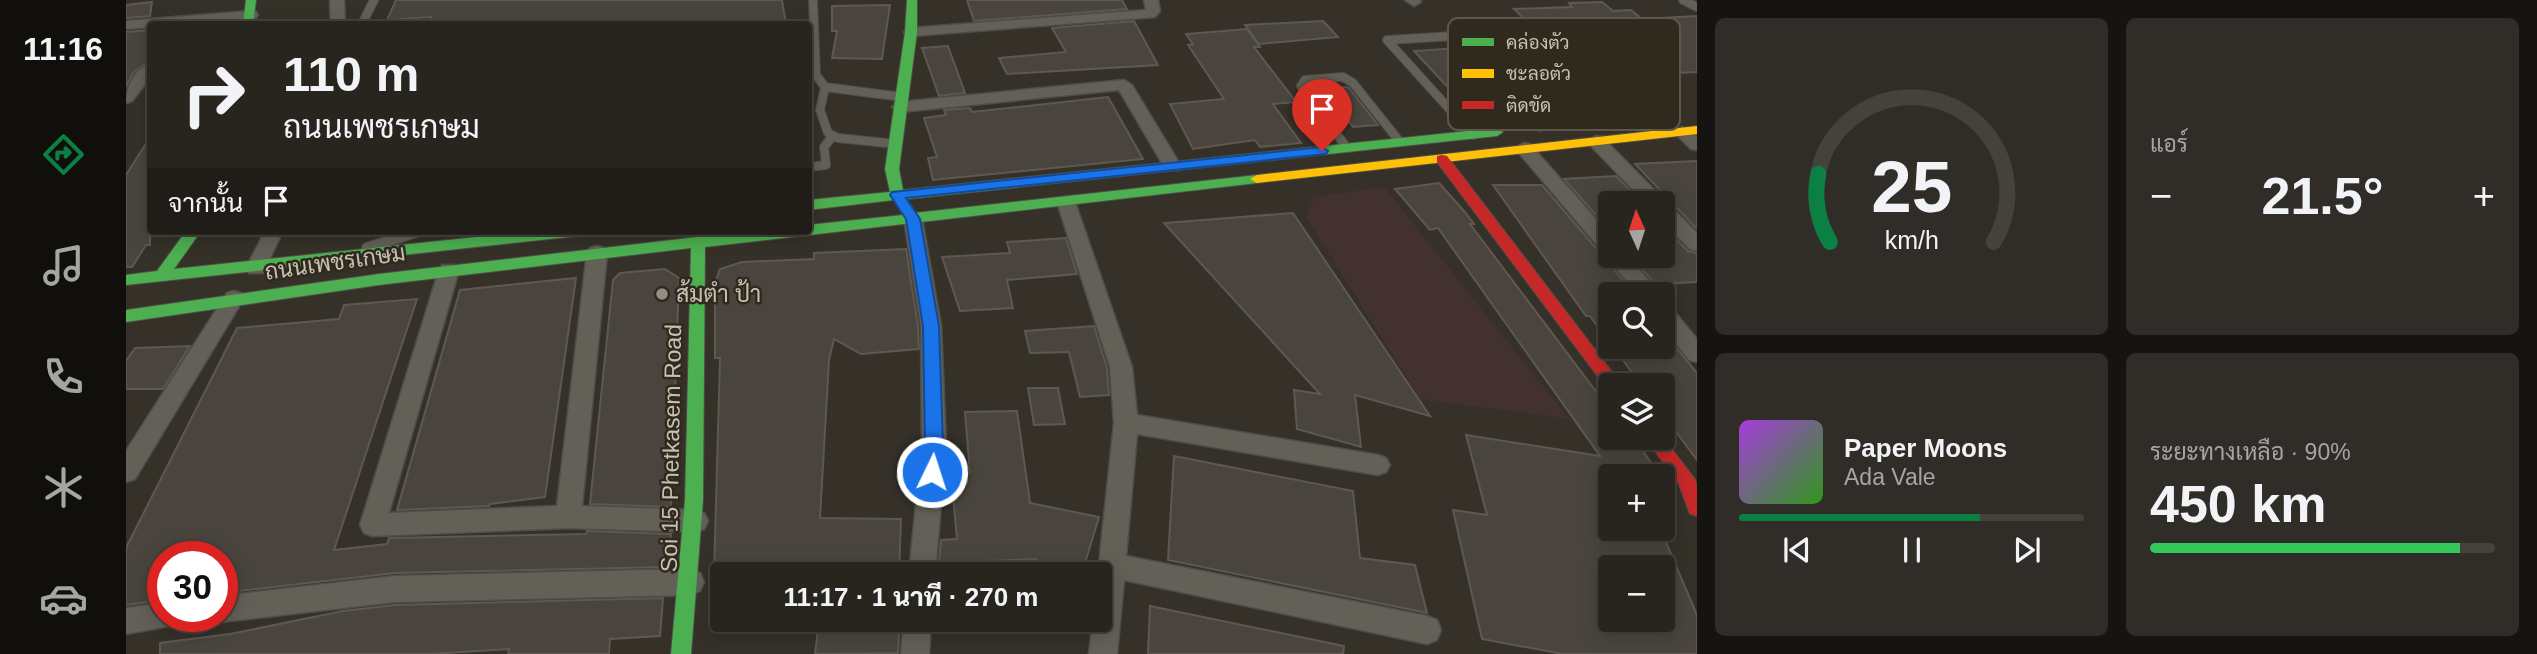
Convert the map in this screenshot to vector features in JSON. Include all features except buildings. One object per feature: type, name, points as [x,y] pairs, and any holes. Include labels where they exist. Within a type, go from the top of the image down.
[{"type":"main road","points":[[912,0],[911,32],[892,169],[897,195],[913,219]]},
{"type":"main road","points":[[812,205],[1514,130]]},
{"type":"main road","points":[[812,230],[1690,131]]},
{"type":"main road","points":[[1442,159],[1605,373]]},
{"type":"main road","points":[[161,277],[191,235]]},
{"type":"main road","name":"ถนนเพชรเกษม","points":[[126,280],[256,268],[530,235]]},
{"type":"main road","name":"ถนนเพชรเกษม","points":[[133,315],[234,298],[449,270],[764,235]]},
{"type":"main road","name":"Soi 15 Phetkasem Road","points":[[681,654],[691,582],[695,521],[698,242]]},
{"type":"main road","points":[[126,334],[133,315]]},
{"type":"main road","points":[[1663,450],[1685,478],[1697,508]]},
{"type":"street","points":[[337,0],[338,21]]},
{"type":"street","points":[[911,32],[1150,14],[1153,11],[1151,0]]},
{"type":"street","points":[[196,21],[250,13]]},
{"type":"street","points":[[126,25],[147,24]]},
{"type":"street","points":[[126,98],[147,73]]},
{"type":"street","points":[[901,102],[1124,85],[1172,166]]},
{"type":"street","points":[[1690,131],[1697,145]]},
{"type":"street","points":[[1597,141],[1645,191]]},
{"type":"street","points":[[1524,148],[1598,233]]},
{"type":"street","points":[[1066,202],[1121,367],[1125,423],[1112,565],[1427,630]]},
{"type":"street","points":[[913,219],[931,326],[932,353],[934,446],[923,562]]},
{"type":"street","points":[[1675,222],[1697,244]]},
{"type":"street","points":[[256,268],[272,235]]},
{"type":"street","points":[[568,517],[597,253]]},
{"type":"street","points":[[1627,268],[1640,282]]},
{"type":"street","points":[[449,270],[373,525],[568,517],[695,521]]},
{"type":"street","points":[[126,472],[234,298]]},
{"type":"street","points":[[1675,326],[1697,354]]},
{"type":"street","points":[[1125,423],[1378,465]]},
{"type":"street","points":[[238,607],[395,589],[691,582]]},
{"type":"street","points":[[126,621],[147,618]]},
{"type":"street","points":[[915,654],[917,632]]},
{"type":"street","points":[[1103,654],[1105,632]]},
{"type":"lane","points":[[364,21],[374,0]]},
{"type":"lane","points":[[813,0],[816,75],[825,87],[901,102]]},
{"type":"lane","points":[[1683,0],[1697,7]]},
{"type":"lane","points":[[1448,36],[1387,40],[1448,107]]},
{"type":"lane","points":[[1347,148],[1301,86],[1305,80],[1343,77],[1353,83],[1400,142]]},
{"type":"lane","points":[[825,87],[820,114],[824,127],[833,136],[896,144]]},
{"type":"lane","points":[[1468,130],[1473,135]]},
{"type":"lane","points":[[812,167],[826,165],[824,147],[833,136]]},
{"type":"lane","points":[[338,258],[407,235]]},
{"type":"shaded area","points":[[1384,187],[1569,419],[1420,399],[1306,217],[1314,197]]},
{"type":"traffic: fast","points":[[248,21],[251,0]]},
{"type":"traffic: fast","points":[[908,212],[897,195],[892,169],[911,32],[912,0]]},
{"type":"traffic: fast","points":[[812,205],[1497,132]]},
{"type":"traffic: fast","points":[[812,230],[1257,179]]},
{"type":"traffic: fast","points":[[161,277],[191,235]]},
{"type":"traffic: fast","points":[[126,280],[541,235]]},
{"type":"traffic: fast","points":[[126,316],[379,279],[765,235]]},
{"type":"traffic: fast","points":[[681,654],[694,500],[698,242]]},
{"type":"traffic: slow","points":[[1257,179],[1697,130]]},
{"type":"traffic: jam","points":[[1442,159],[1605,373]]},
{"type":"traffic: jam","points":[[1663,450],[1685,478],[1697,508]]},
{"type":"place","name":"ส้มตำ ป้า","points":[[662,294]]},
{"type":"route","points":[[932,472],[934,446],[931,326],[913,219],[897,195],[1322,151]]}]
